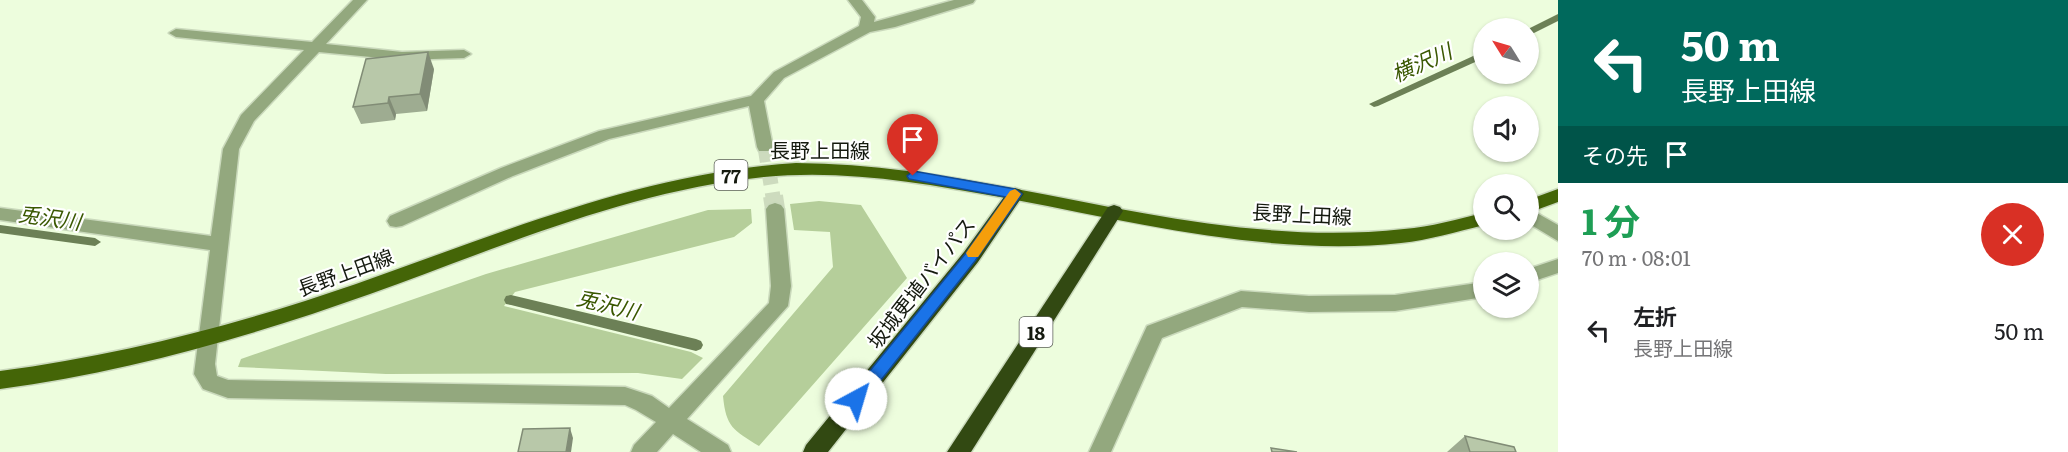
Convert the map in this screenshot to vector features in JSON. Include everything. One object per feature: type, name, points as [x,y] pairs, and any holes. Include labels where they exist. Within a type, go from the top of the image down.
[{"type":"highway","name":"坂城更埴バイパス","points":[[814,452],[970,257],[1015,194]]},
{"type":"highway","name":"18","points":[[958,452],[1114,211]]},
{"type":"main road","name":"長野上田線","points":[[0,380],[111,363],[209,340],[344,296],[550,220],[626,197],[721,176],[798,168],[836,169],[930,178],[1211,229],[1304,238],[1345,240],[1397,237],[1473,221]]},
{"type":"main road","points":[[1539,203],[1558,195]]},
{"type":"street","points":[[360,0],[247,119],[231,149],[205,364],[207,379],[214,386],[228,389],[625,396],[644,403],[720,452]]},
{"type":"street","points":[[855,0],[868,17],[866,28]]},
{"type":"street","points":[[396,221],[507,172],[604,135],[756,100],[779,75],[866,28],[890,24],[968,0]]},
{"type":"street","points":[[176,33],[402,56],[464,54]]},
{"type":"street","points":[[756,100],[765,147]]},
{"type":"street","points":[[642,452],[778,306],[781,286],[775,209]]},
{"type":"street","points":[[0,214],[218,244]]},
{"type":"street","points":[[1539,221],[1558,234]]},
{"type":"street","points":[[1539,272],[1558,266]]},
{"type":"street","points":[[1100,452],[1154,332],[1241,298],[1309,304],[1395,303],[1473,292]]},
{"type":"green space","points":[[819,201],[861,205],[907,278],[759,446],[732,427],[726,415],[723,396],[833,267],[830,232],[794,230],[790,204]]},
{"type":"green space","points":[[751,209],[752,223],[734,237],[515,292],[504,306],[691,352],[703,358],[682,379],[638,373],[386,374],[238,367],[241,359],[486,274],[708,210]]},
{"type":"building","points":[[428,52],[420,94],[389,97],[388,103],[353,107],[366,59]]},
{"type":"building","points":[[570,428],[566,452],[518,452],[523,429]]},
{"type":"building","points":[[1465,436],[1514,447],[1516,452],[1470,452]]},
{"type":"building","points":[[1271,448],[1297,452],[1272,452]]},
{"type":"waterway","name":"横沢川","points":[[1539,27],[1558,17]]},
{"type":"waterway","name":"横沢川","points":[[1374,104],[1473,59]]},
{"type":"waterway","name":"兎沢川","points":[[0,229],[95,242]]},
{"type":"waterway","name":"兎沢川","points":[[511,300],[696,345]]},
{"type":"tunnel","points":[[765,147],[773,197]]},
{"type":"tunnel","points":[[773,196],[775,209]]},
{"type":"slow traffic","points":[[973,253],[1015,194]]},
{"type":"route","points":[[856,399],[970,257],[1015,194],[913,176]]}]
